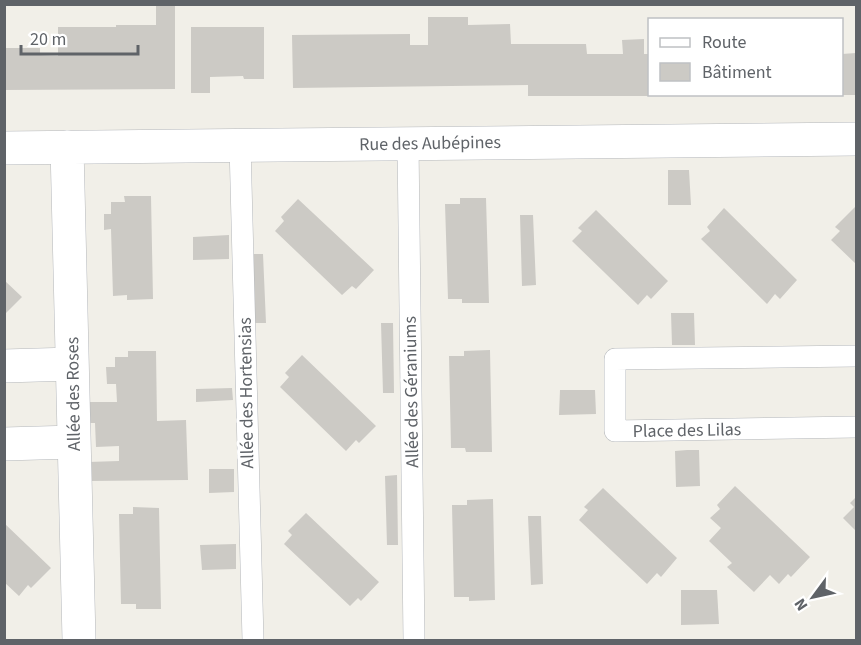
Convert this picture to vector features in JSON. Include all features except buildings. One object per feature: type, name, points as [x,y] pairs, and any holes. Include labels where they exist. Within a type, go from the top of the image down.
[{"type":"street","name":"Rue des Aubépines","points":[[4,148],[856,139]]},
{"type":"street","name":"Allée des Roses","points":[[67,147],[79,640]]},
{"type":"street","points":[[4,366],[72,364]]},
{"type":"street","points":[[4,444],[74,442]]},
{"type":"lane","name":"Allée des Géraniums","points":[[408,143],[414,640]]},
{"type":"lane","name":"Allée des Hortensias","points":[[240,146],[253,640]]},
{"type":"lane","points":[[856,356],[856,362]]},
{"type":"lane","name":"Place des Lilas","points":[[856,356],[615,359],[615,431],[856,427]]}]
